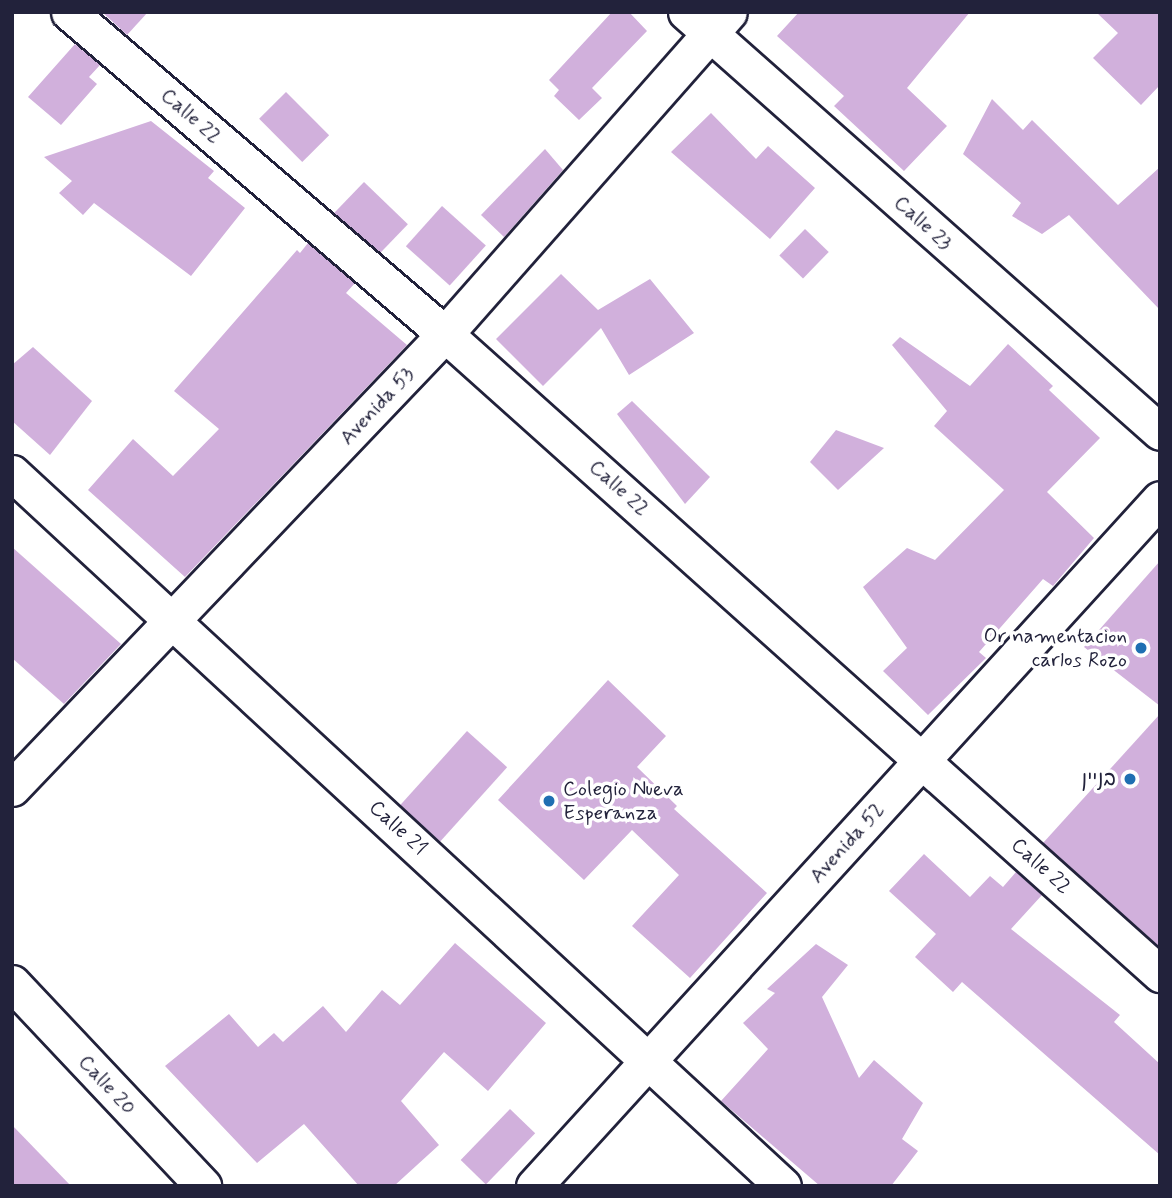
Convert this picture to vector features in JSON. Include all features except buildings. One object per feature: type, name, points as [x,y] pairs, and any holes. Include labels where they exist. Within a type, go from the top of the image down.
[{"type":"street","name":"Calle 22","points":[[69,12],[445,334],[923,759],[1160,974]]},
{"type":"street","name":"Avenida 53","points":[[12,788],[174,622],[445,334],[708,20]]},
{"type":"street","name":"Calle 23","points":[[708,20],[1160,432]]},
{"type":"street","name":"Calle 21","points":[[12,472],[783,1186]]},
{"type":"street","name":"Avenida 52","points":[[534,1186],[1160,499]]},
{"type":"street","name":"Calle 20","points":[[12,983],[202,1186]]},
{"type":"place","name":"Or namentacion carlos Rozo","points":[[1141,648]]},
{"type":"place","name":"בניין","points":[[1130,779]]},
{"type":"place","name":"Colegio Nueva Esperanza","points":[[549,801]]}]
